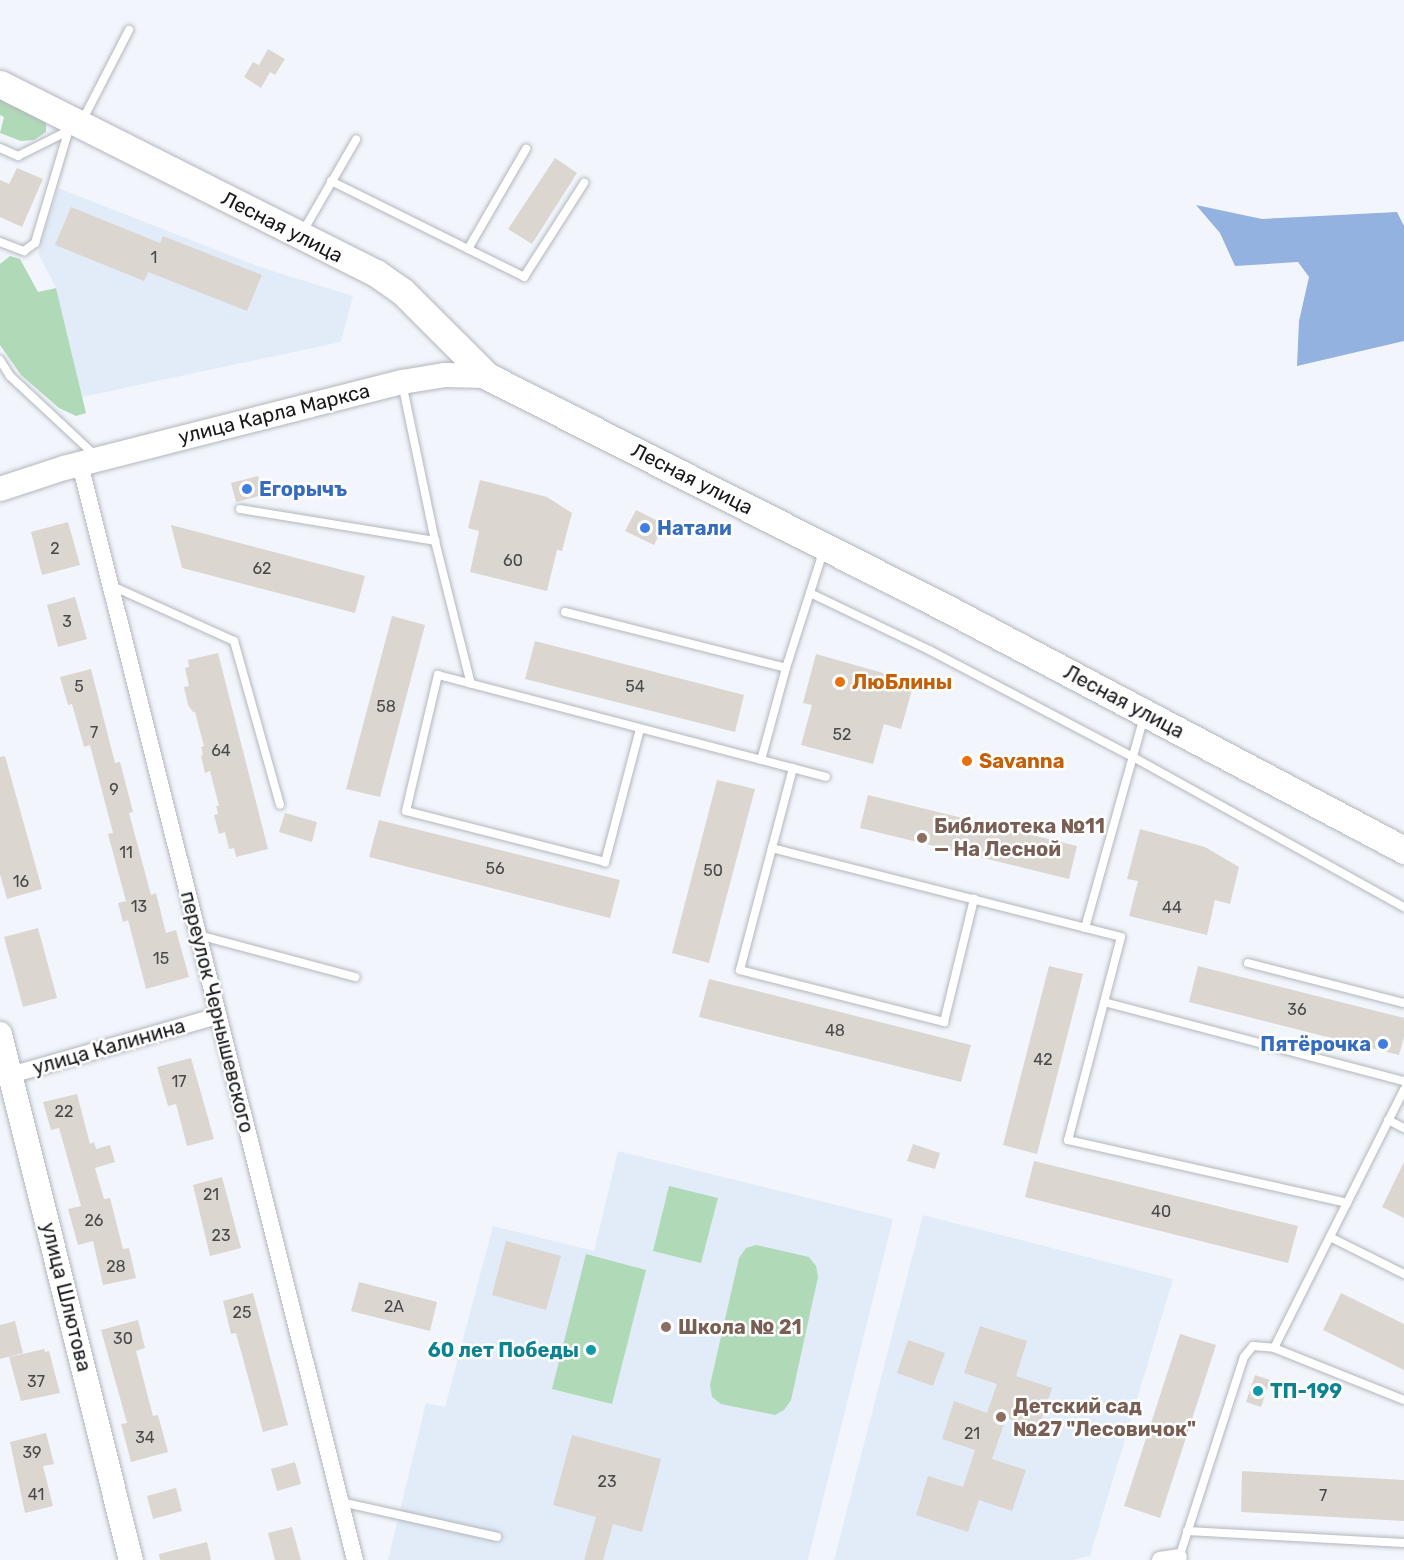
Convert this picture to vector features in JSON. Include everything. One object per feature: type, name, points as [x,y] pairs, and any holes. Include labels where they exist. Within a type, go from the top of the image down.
[{"type":"main road","name":"Лесная улица","points":[[0,84],[74,129],[376,273],[402,291],[487,376],[825,546],[1404,850]]},
{"type":"main road","name":"улица Карла Маркса","points":[[0,489],[81,463],[402,382],[445,375],[487,376]]},
{"type":"main road","name":"улица Карла Маркса","points":[[0,473],[81,463]]},
{"type":"main road","name":"улица Шлютова","points":[[0,1034],[5,1077],[132,1560]]},
{"type":"street","name":"переулок Чернышевского","points":[[81,463],[355,1560]]},
{"type":"street","name":"улица Калинина","points":[[5,1077],[218,1016]]},
{"type":"street","points":[[1160,1560],[1178,1558]]},
{"type":"lane","points":[[0,242],[24,251],[35,243],[74,129],[129,30]]},
{"type":"lane","points":[[0,147],[18,156],[74,129]]},
{"type":"lane","points":[[300,236],[356,140]]},
{"type":"lane","points":[[468,249],[526,149]]},
{"type":"lane","points":[[332,181],[524,277],[584,183]]},
{"type":"lane","points":[[0,360],[10,376],[81,463]]},
{"type":"lane","points":[[402,382],[435,541],[471,684]]},
{"type":"lane","points":[[240,509],[435,541]]},
{"type":"lane","points":[[761,760],[786,668],[825,546]]},
{"type":"lane","points":[[110,584],[234,641],[280,805]]},
{"type":"lane","points":[[810,593],[931,651],[1133,757],[1404,907]]},
{"type":"lane","points":[[565,612],[786,668]]},
{"type":"lane","points":[[640,729],[605,862],[406,811],[438,675],[826,777]]},
{"type":"lane","points":[[1085,928],[1145,713]]},
{"type":"lane","points":[[793,768],[740,970],[944,1022],[974,899]]},
{"type":"lane","points":[[772,848],[1121,937],[1068,1140],[1347,1203]]},
{"type":"lane","points":[[198,935],[355,977]]},
{"type":"lane","points":[[1248,963],[1404,1003]]},
{"type":"lane","points":[[1104,1002],[1404,1081]]},
{"type":"lane","points":[[1274,1348],[1404,1089]]},
{"type":"lane","points":[[1388,1120],[1404,1128]]},
{"type":"lane","points":[[1330,1237],[1404,1274]]},
{"type":"lane","points":[[1178,1558],[1244,1357],[1253,1346],[1274,1348],[1404,1400]]},
{"type":"lane","points":[[341,1502],[497,1537]]},
{"type":"lane","points":[[1187,1532],[1404,1543]]},
{"type":"shaded area","points":[[58,188],[260,267],[353,296],[341,342],[82,397],[56,288],[38,253]]},
{"type":"shaded area","name":"Школа № 21","points":[[618,1151],[893,1219],[808,1560],[388,1560],[426,1403],[445,1407],[493,1226],[594,1251]]},
{"type":"shaded area","name":"Детский сад №27 \"Лесовичок\"","points":[[923,1215],[1173,1279],[1090,1556],[1073,1560],[834,1560]]},
{"type":"green space","points":[[0,99],[46,122],[46,132],[34,140],[21,141],[0,133],[4,117],[0,115]]},
{"type":"green space","points":[[10,256],[20,259],[38,292],[56,288],[86,413],[76,416],[59,408],[21,375],[0,345],[0,264]]},
{"type":"green space","points":[[669,1186],[718,1198],[701,1263],[653,1251]]},
{"type":"green space","points":[[756,1245],[809,1257],[816,1266],[818,1277],[791,1400],[784,1410],[775,1415],[721,1404],[712,1397],[710,1385],[739,1258],[746,1248]]},
{"type":"green space","points":[[586,1254],[646,1270],[612,1404],[552,1389]]},
{"type":"water","points":[[1196,205],[1262,219],[1397,212],[1404,226],[1404,341],[1297,366],[1299,321],[1309,277],[1298,262],[1235,266],[1220,233]]},
{"type":"building","points":[[268,49],[285,59],[275,75],[270,72],[261,88],[244,77],[253,62],[259,65]]},
{"type":"building","points":[[555,158],[577,173],[532,244],[508,229]]},
{"type":"building","points":[[17,168],[43,179],[22,227],[0,217],[0,180],[9,184]]},
{"type":"building","points":[[71,207],[160,243],[163,236],[262,275],[247,311],[148,272],[144,281],[55,245]]},
{"type":"building","name":"Егорычъ","points":[[258,476],[263,495],[236,502],[231,483]]},
{"type":"building","points":[[480,480],[547,497],[572,513],[562,551],[557,550],[547,591],[470,572],[479,531],[468,528]]},
{"type":"building","name":"Натали","points":[[636,510],[664,524],[654,545],[625,531]]},
{"type":"building","points":[[68,522],[80,565],[42,575],[31,532]]},
{"type":"building","points":[[171,525],[365,576],[355,613],[182,568]]},
{"type":"building","points":[[75,597],[87,639],[58,647],[47,605]]},
{"type":"building","points":[[392,616],[425,625],[380,797],[346,789]]},
{"type":"building","points":[[535,641],[744,695],[735,732],[525,679]]},
{"type":"building","points":[[218,653],[268,849],[236,857],[234,848],[229,849],[225,832],[219,834],[214,815],[218,814],[216,806],[219,806],[210,771],[205,773],[201,756],[203,755],[201,747],[204,746],[195,712],[188,705],[184,687],[189,686],[185,668],[189,667],[188,660]]},
{"type":"building","points":[[816,654],[883,673],[912,690],[901,729],[884,724],[873,764],[801,745],[812,705],[803,703]]},
{"type":"building","points":[[91,669],[115,763],[120,762],[133,812],[129,813],[151,895],[156,893],[166,933],[176,930],[189,977],[146,989],[128,920],[123,922],[118,903],[126,901],[108,834],[113,833],[90,745],[84,747],[72,704],[68,705],[60,677]]},
{"type":"building","points":[[5,756],[42,889],[7,899],[0,874],[0,757]]},
{"type":"building","points":[[717,780],[755,789],[709,963],[672,953]]},
{"type":"building","points":[[868,795],[1077,846],[1069,879],[860,828]]},
{"type":"building","points":[[285,813],[317,822],[312,842],[279,832]]},
{"type":"building","points":[[379,820],[620,880],[610,918],[369,857]]},
{"type":"building","points":[[1140,829],[1205,847],[1239,867],[1230,904],[1215,900],[1207,935],[1129,916],[1138,881],[1127,879]]},
{"type":"building","points":[[38,928],[57,998],[23,1007],[4,937]]},
{"type":"building","points":[[1049,966],[1083,974],[1037,1154],[1003,1145]]},
{"type":"building","points":[[1198,966],[1404,1018],[1404,1037],[1399,1055],[1189,1002]]},
{"type":"building","points":[[709,979],[971,1045],[961,1082],[699,1017]]},
{"type":"building","points":[[191,1058],[214,1139],[187,1146],[176,1104],[168,1106],[157,1067]]},
{"type":"building","points":[[77,1094],[90,1144],[94,1142],[96,1149],[110,1145],[115,1162],[95,1168],[104,1199],[110,1198],[123,1249],[129,1248],[136,1278],[103,1285],[93,1241],[78,1245],[68,1209],[81,1206],[59,1128],[51,1130],[43,1102]]},
{"type":"building","points":[[913,1144],[940,1153],[935,1169],[907,1161]]},
{"type":"building","points":[[1034,1161],[1298,1226],[1288,1263],[1025,1197]]},
{"type":"building","points":[[1404,1162],[1404,1218],[1382,1207]]},
{"type":"building","points":[[222,1177],[241,1248],[210,1256],[193,1185]]},
{"type":"building","points":[[506,1241],[561,1256],[546,1310],[492,1295]]},
{"type":"building","points":[[359,1282],[437,1302],[430,1331],[351,1311]]},
{"type":"building","points":[[253,1293],[288,1425],[263,1432],[236,1333],[231,1334],[223,1301]]},
{"type":"building","points":[[1341,1293],[1404,1324],[1404,1370],[1323,1330]]},
{"type":"building","points":[[138,1320],[145,1348],[136,1351],[153,1416],[158,1415],[168,1452],[131,1462],[121,1424],[127,1423],[101,1330]]},
{"type":"building","points":[[15,1321],[23,1353],[0,1359],[0,1325]]},
{"type":"building","points":[[980,1326],[1027,1341],[1016,1376],[1052,1388],[1039,1428],[1006,1418],[992,1459],[1026,1470],[1012,1511],[979,1500],[968,1532],[916,1515],[928,1476],[963,1487],[975,1450],[942,1439],[954,1401],[987,1413],[997,1384],[964,1373]]},
{"type":"building","points":[[1180,1334],[1216,1345],[1160,1518],[1124,1506]]},
{"type":"building","points":[[908,1340],[945,1353],[933,1386],[897,1373]]},
{"type":"building","points":[[44,1349],[45,1352],[49,1351],[60,1393],[21,1401],[9,1357]]},
{"type":"building","name":"ТП-199","points":[[1255,1375],[1270,1380],[1261,1407],[1246,1402]]},
{"type":"building","points":[[46,1433],[54,1464],[43,1466],[53,1506],[25,1513],[10,1442]]},
{"type":"building","points":[[572,1435],[661,1459],[642,1532],[613,1524],[603,1560],[584,1560],[596,1517],[553,1505]]},
{"type":"building","points":[[295,1462],[301,1484],[277,1491],[271,1469]]},
{"type":"building","points":[[1242,1471],[1404,1480],[1404,1521],[1241,1512]]},
{"type":"building","points":[[176,1488],[182,1511],[153,1519],[147,1496]]},
{"type":"building","points":[[292,1527],[301,1560],[275,1560],[268,1533]]},
{"type":"building","points":[[207,1542],[211,1560],[160,1560],[159,1554]]},
{"type":"place","name":"Егорычъ","points":[[247,489]]},
{"type":"place","name":"Натали","points":[[645,528]]},
{"type":"place","name":"ЛюБлины","points":[[840,682]]},
{"type":"place","name":"Savanna","points":[[967,761]]},
{"type":"place","name":"Библиотека №11 — На Лесной","points":[[922,838]]},
{"type":"place","name":"Пятёрочка","points":[[1383,1044]]},
{"type":"place","name":"Школа № 21","points":[[666,1327]]},
{"type":"place","name":"60 лет Победы","points":[[591,1350]]},
{"type":"place","name":"ТП-199","points":[[1258,1391]]},
{"type":"place","name":"Детский сад №27 \"Лесовичок\"","points":[[1001,1417]]}]
